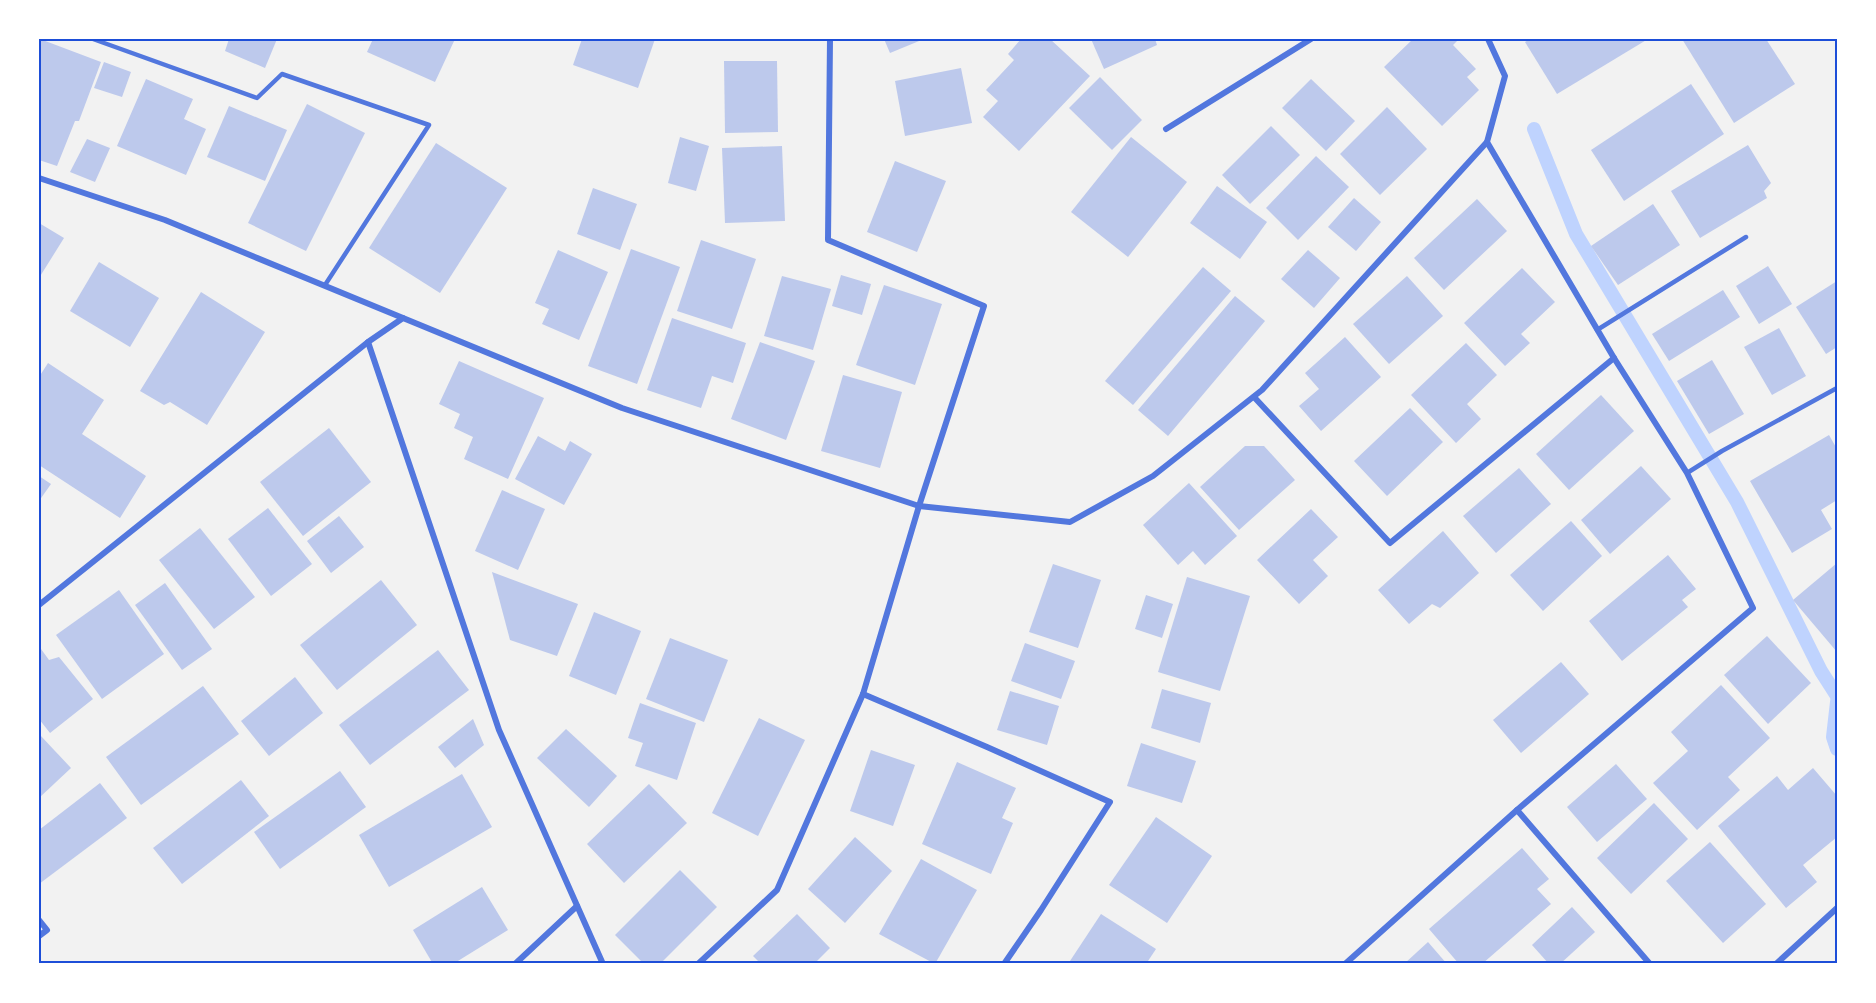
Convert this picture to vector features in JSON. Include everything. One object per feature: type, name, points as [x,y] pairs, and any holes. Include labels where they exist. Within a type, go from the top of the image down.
[{"type":"street","points":[[698,964],[777,890],[862,694],[919,506],[984,306],[828,240],[830,39]]},
{"type":"street","points":[[1166,129],[1311,39]]},
{"type":"street","points":[[39,178],[165,220],[622,408],[919,506],[1070,522],[1153,476],[1254,397],[1487,142],[1505,76],[1488,39]]},
{"type":"street","points":[[1345,964],[1517,810],[1753,608],[1687,473],[1597,330],[1487,142]]},
{"type":"street","points":[[39,605],[368,342],[403,318]]},
{"type":"street","points":[[368,342],[499,730],[603,964]]},
{"type":"street","points":[[1254,397],[1390,543],[1614,358]]},
{"type":"street","points":[[862,694],[1110,802],[1004,964]]},
{"type":"street","points":[[1517,810],[1650,964]]},
{"type":"street","points":[[515,964],[577,906]]},
{"type":"street","points":[[1776,964],[1837,908]]},
{"type":"street","points":[[39,920],[47,930],[39,936]]},
{"type":"lane","points":[[93,39],[257,98],[282,74],[429,125],[325,285]]},
{"type":"lane","points":[[1597,330],[1746,237]]},
{"type":"lane","points":[[1687,473],[1722,451],[1837,388]]},
{"type":"building","points":[[40,39],[101,62],[79,121],[75,121],[57,166],[39,160]]},
{"type":"building","points":[[229,39],[277,39],[265,68],[225,51]]},
{"type":"building","points":[[373,39],[455,39],[435,82],[367,52]]},
{"type":"building","points":[[582,39],[655,39],[638,88],[573,65]]},
{"type":"building","points":[[884,39],[924,39],[890,53]]},
{"type":"building","points":[[1021,39],[1050,39],[1090,76],[1019,151],[983,117],[998,101],[986,90],[1014,60],[1008,54]]},
{"type":"building","points":[[1091,39],[1155,39],[1157,45],[1104,69]]},
{"type":"building","points":[[1413,39],[1459,39],[1453,45],[1476,69],[1467,77],[1479,90],[1442,126],[1384,67]]},
{"type":"building","points":[[1530,39],[1648,39],[1557,94],[1525,42]]},
{"type":"building","points":[[1682,39],[1766,39],[1795,84],[1734,123]]},
{"type":"building","points":[[724,61],[777,61],[778,132],[725,133]]},
{"type":"building","points":[[104,62],[131,72],[122,97],[94,88]]},
{"type":"building","points":[[961,68],[972,123],[905,136],[895,81]]},
{"type":"building","points":[[1100,77],[1142,120],[1112,150],[1069,108]]},
{"type":"building","points":[[146,79],[193,99],[184,119],[206,129],[186,175],[117,146]]},
{"type":"building","points":[[1311,79],[1355,121],[1326,151],[1282,108]]},
{"type":"building","points":[[1691,84],[1724,134],[1624,201],[1591,150]]},
{"type":"building","points":[[307,104],[365,133],[306,251],[248,223]]},
{"type":"building","points":[[229,106],[287,130],[265,181],[207,157]]},
{"type":"building","points":[[1387,107],[1427,149],[1380,195],[1340,154]]},
{"type":"building","points":[[1271,126],[1300,155],[1250,204],[1222,175]]},
{"type":"building","points":[[680,137],[709,146],[696,191],[668,183]]},
{"type":"building","points":[[1131,137],[1187,182],[1128,257],[1071,212]]},
{"type":"building","points":[[87,139],[110,148],[95,182],[70,172]]},
{"type":"building","points":[[436,143],[507,188],[440,293],[369,248]]},
{"type":"building","points":[[1748,145],[1771,183],[1764,191],[1767,198],[1700,238],[1671,191]]},
{"type":"building","points":[[782,146],[785,221],[725,223],[722,148]]},
{"type":"building","points":[[1316,156],[1349,187],[1298,240],[1266,208]]},
{"type":"building","points":[[895,161],[946,181],[917,252],[867,232]]},
{"type":"building","points":[[1217,186],[1267,222],[1240,259],[1190,223]]},
{"type":"building","points":[[593,188],[637,204],[620,250],[577,234]]},
{"type":"building","points":[[1354,198],[1381,222],[1356,251],[1328,227]]},
{"type":"building","points":[[1477,199],[1507,231],[1444,290],[1414,258]]},
{"type":"building","points":[[1653,204],[1680,245],[1618,285],[1591,246]]},
{"type":"building","points":[[39,223],[64,238],[39,278]]},
{"type":"building","points":[[701,240],[756,259],[732,329],[677,311]]},
{"type":"building","points":[[631,249],[680,267],[637,384],[588,366]]},
{"type":"building","points":[[558,250],[608,272],[579,340],[542,324],[549,309],[535,303]]},
{"type":"building","points":[[1308,250],[1340,278],[1314,308],[1281,279]]},
{"type":"building","points":[[99,262],[159,298],[130,347],[70,311]]},
{"type":"building","points":[[1768,266],[1792,304],[1759,324],[1736,286]]},
{"type":"building","points":[[1203,267],[1231,291],[1133,405],[1105,381]]},
{"type":"building","points":[[1522,268],[1555,302],[1521,334],[1530,343],[1505,366],[1464,323]]},
{"type":"building","points":[[841,275],[871,284],[862,315],[832,306]]},
{"type":"building","points":[[782,276],[831,289],[813,350],[764,336]]},
{"type":"building","points":[[1407,276],[1443,316],[1389,364],[1353,324]]},
{"type":"building","points":[[1837,281],[1837,347],[1826,354],[1796,307]]},
{"type":"building","points":[[884,285],[942,304],[915,385],[856,365]]},
{"type":"building","points":[[1723,290],[1740,317],[1669,361],[1652,334]]},
{"type":"building","points":[[201,292],[265,332],[207,425],[170,402],[164,405],[140,391]]},
{"type":"building","points":[[1235,296],[1265,321],[1168,436],[1138,410]]},
{"type":"building","points":[[672,318],[746,343],[733,383],[712,376],[701,408],[647,390]]},
{"type":"building","points":[[1779,328],[1806,376],[1772,395],[1744,347]]},
{"type":"building","points":[[1345,337],[1381,377],[1321,431],[1299,406],[1319,389],[1305,373]]},
{"type":"building","points":[[760,342],[815,361],[786,440],[731,419]]},
{"type":"building","points":[[1466,343],[1497,375],[1467,404],[1481,419],[1456,443],[1411,395]]},
{"type":"building","points":[[1712,360],[1744,414],[1709,434],[1677,381]]},
{"type":"building","points":[[459,361],[544,398],[508,479],[464,459],[473,437],[454,428],[460,414],[439,404]]},
{"type":"building","points":[[48,363],[104,400],[82,434],[146,476],[120,518],[39,465],[39,377]]},
{"type":"building","points":[[843,375],[902,392],[880,468],[821,451]]},
{"type":"building","points":[[1601,395],[1634,431],[1569,490],[1536,454]]},
{"type":"building","points":[[1410,408],[1443,442],[1387,496],[1354,461]]},
{"type":"building","points":[[329,428],[371,482],[303,536],[260,482]]},
{"type":"building","points":[[1829,435],[1837,449],[1837,500],[1821,510],[1832,529],[1792,553],[1750,481]]},
{"type":"building","points":[[538,436],[565,451],[570,441],[592,454],[564,505],[515,479]]},
{"type":"building","points":[[1245,446],[1264,446],[1295,480],[1239,530],[1200,487]]},
{"type":"building","points":[[1641,466],[1671,499],[1610,554],[1581,520]]},
{"type":"building","points":[[1519,468],[1551,504],[1496,553],[1463,516]]},
{"type":"building","points":[[39,476],[51,484],[39,501]]},
{"type":"building","points":[[1189,483],[1237,536],[1205,565],[1193,551],[1178,565],[1143,525]]},
{"type":"building","points":[[502,490],[545,509],[518,570],[475,551]]},
{"type":"building","points":[[268,508],[312,564],[271,596],[228,539]]},
{"type":"building","points":[[1311,509],[1338,537],[1313,560],[1328,576],[1299,604],[1257,560]]},
{"type":"building","points":[[339,516],[364,547],[331,573],[307,541]]},
{"type":"building","points":[[1571,521],[1602,556],[1543,611],[1510,575]]},
{"type":"building","points":[[200,528],[255,597],[214,629],[159,560]]},
{"type":"building","points":[[1443,531],[1479,573],[1440,608],[1432,604],[1409,624],[1378,590]]},
{"type":"building","points":[[1668,555],[1696,589],[1682,600],[1688,607],[1622,661],[1589,621]]},
{"type":"building","points":[[1837,563],[1837,652],[1793,600]]},
{"type":"building","points":[[1053,564],[1101,580],[1078,648],[1029,632]]},
{"type":"building","points":[[492,572],[578,604],[557,656],[510,640]]},
{"type":"building","points":[[1187,577],[1250,596],[1220,691],[1158,672]]},
{"type":"building","points":[[381,580],[417,625],[337,690],[300,645]]},
{"type":"building","points":[[165,583],[212,649],[182,670],[135,605]]},
{"type":"building","points":[[119,590],[164,654],[102,699],[56,635]]},
{"type":"building","points":[[1146,595],[1173,604],[1162,638],[1135,629]]},
{"type":"building","points":[[594,612],[641,631],[616,695],[569,676]]},
{"type":"building","points":[[1767,636],[1811,683],[1768,724],[1724,675]]},
{"type":"building","points":[[670,638],[728,660],[704,722],[646,699]]},
{"type":"building","points":[[1025,643],[1075,661],[1061,699],[1011,681]]},
{"type":"building","points":[[41,649],[49,660],[59,657],[93,699],[50,733],[39,719],[39,651]]},
{"type":"building","points":[[438,650],[469,690],[370,765],[339,725]]},
{"type":"building","points":[[1561,662],[1589,694],[1521,753],[1493,720]]},
{"type":"building","points":[[295,677],[323,713],[269,756],[241,721]]},
{"type":"building","points":[[1721,685],[1770,738],[1728,777],[1740,790],[1697,830],[1653,783],[1688,751],[1671,732]]},
{"type":"building","points":[[203,686],[239,734],[141,805],[106,757]]},
{"type":"building","points":[[1162,689],[1211,703],[1200,743],[1151,728]]},
{"type":"building","points":[[1010,691],[1059,706],[1047,745],[997,730]]},
{"type":"building","points":[[640,703],[696,723],[677,780],[635,766],[643,743],[628,738]]},
{"type":"building","points":[[759,718],[805,740],[758,836],[712,813]]},
{"type":"building","points":[[473,719],[484,745],[455,768],[438,747]]},
{"type":"building","points":[[566,729],[617,776],[589,807],[537,758]]},
{"type":"building","points":[[40,735],[71,768],[39,798],[39,737]]},
{"type":"building","points":[[1141,743],[1196,761],[1182,803],[1127,786]]},
{"type":"building","points":[[871,750],[915,765],[893,826],[850,811]]},
{"type":"building","points":[[957,762],[1016,788],[1002,818],[1013,823],[991,874],[922,844]]},
{"type":"building","points":[[1616,764],[1647,799],[1597,842],[1567,807]]},
{"type":"building","points":[[1813,768],[1837,796],[1837,837],[1803,865],[1817,882],[1786,908],[1718,826],[1777,776],[1788,790]]},
{"type":"building","points":[[340,771],[366,807],[280,869],[254,832]]},
{"type":"building","points":[[462,774],[492,827],[389,887],[359,835]]},
{"type":"building","points":[[241,780],[269,816],[182,884],[153,848]]},
{"type":"building","points":[[100,783],[127,818],[39,884],[39,830]]},
{"type":"building","points":[[649,784],[687,823],[624,883],[587,844]]},
{"type":"building","points":[[1654,803],[1688,839],[1631,894],[1597,858]]},
{"type":"building","points":[[1156,817],[1212,856],[1167,923],[1109,885]]},
{"type":"building","points":[[855,837],[892,871],[845,923],[808,889]]},
{"type":"building","points":[[1710,842],[1766,904],[1723,943],[1666,881]]},
{"type":"building","points":[[1522,848],[1549,879],[1537,889],[1551,904],[1482,964],[1459,964],[1429,929]]},
{"type":"building","points":[[921,859],[977,890],[935,964],[879,934]]},
{"type":"building","points":[[680,870],[717,907],[660,964],[644,964],[615,935]]},
{"type":"building","points":[[482,887],[508,930],[453,964],[433,964],[413,930]]},
{"type":"building","points":[[1572,907],[1595,932],[1560,964],[1549,964],[1532,945]]},
{"type":"building","points":[[797,914],[830,948],[814,964],[761,964],[753,956]]},
{"type":"building","points":[[1101,914],[1156,949],[1146,964],[1068,964]]},
{"type":"building","points":[[1428,942],[1447,964],[1404,964]]},
{"type":"waterway","points":[[1534,129],[1576,234],[1737,502],[1821,671],[1837,696]]},
{"type":"waterway","points":[[1837,702],[1833,737],[1837,749]]}]
